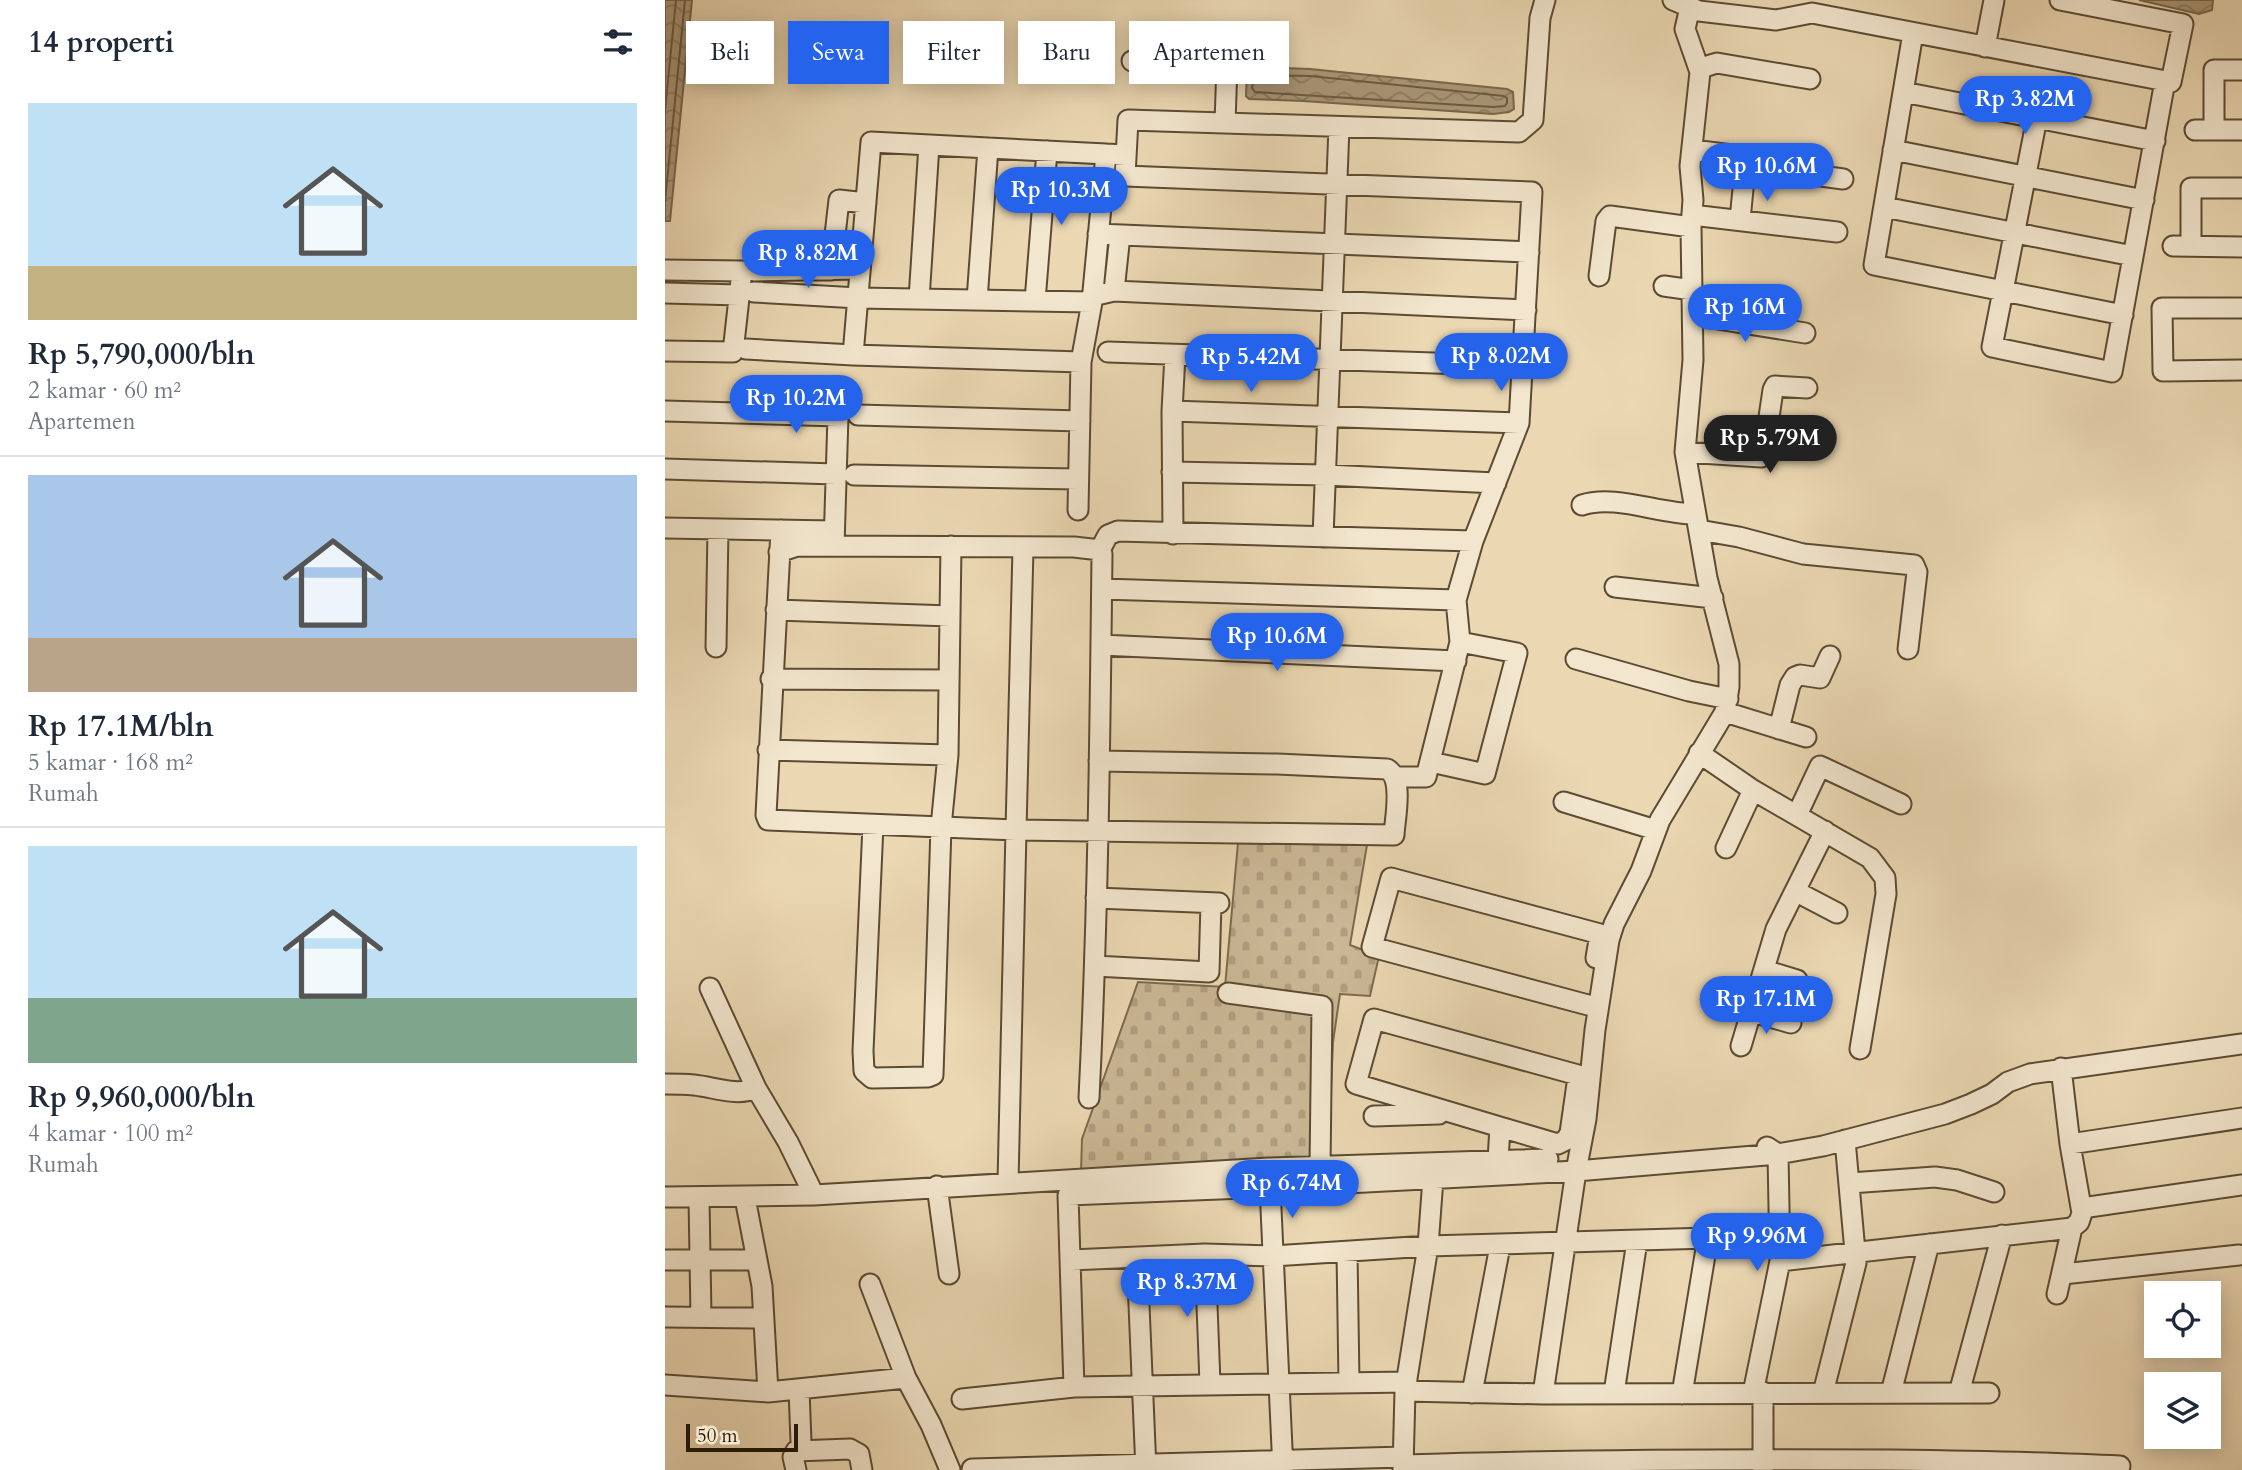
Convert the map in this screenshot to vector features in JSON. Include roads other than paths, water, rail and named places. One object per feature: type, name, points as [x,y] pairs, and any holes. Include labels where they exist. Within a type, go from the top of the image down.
[{"type":"street","points":[[1395,777],[1426,777],[1458,652],[1456,600],[1473,541],[1519,423],[1532,192],[1125,176],[1128,120],[1519,132],[1533,120],[1540,18],[1545,0]]},
{"type":"street","points":[[1985,47],[1994,0]]},
{"type":"street","points":[[1681,4],[1699,11],[1776,20],[1812,13],[2171,82],[2183,24],[2111,5],[2060,0]]},
{"type":"street","points":[[1543,1394],[1609,940],[1641,871],[1656,830],[1726,705],[1729,664],[1697,522],[1685,452],[1693,360],[1690,166],[1700,72],[1685,29],[1681,4]]},
{"type":"street","points":[[1913,33],[1874,265],[2123,315]]},
{"type":"street","points":[[1700,72],[1704,67],[1717,63],[1810,79]]},
{"type":"street","points":[[2242,70],[2214,70],[2204,130],[2242,130]]},
{"type":"street","points":[[2037,118],[1992,346],[2112,372],[2165,81]]},
{"type":"street","points":[[1225,123],[1226,84]]},
{"type":"street","points":[[1903,92],[2155,141]]},
{"type":"street","points":[[1323,537],[1339,127]]},
{"type":"street","points":[[853,355],[871,142],[1126,155]]},
{"type":"street","points":[[919,299],[929,145]]},
{"type":"street","points":[[977,300],[988,148]]},
{"type":"street","points":[[1693,150],[1747,158],[1792,172],[1843,179]]},
{"type":"street","points":[[1893,150],[2144,200]]},
{"type":"street","points":[[1035,301],[1047,151]]},
{"type":"street","points":[[1078,510],[1081,362],[1092,299],[1106,153]]},
{"type":"street","points":[[1740,219],[1747,158]]},
{"type":"street","points":[[2242,188],[2191,188],[2182,246],[2242,247]]},
{"type":"street","points":[[831,270],[839,200],[866,203]]},
{"type":"street","points":[[1884,207],[2133,256]]},
{"type":"street","points":[[1599,276],[1609,216],[1692,221],[1740,219],[1837,232]]},
{"type":"street","points":[[1098,234],[1529,252]]},
{"type":"street","points":[[1114,291],[1120,235]]},
{"type":"street","points":[[754,271],[860,269]]},
{"type":"street","points":[[665,270],[743,271],[746,293],[733,352],[665,351]]},
{"type":"street","points":[[1664,286],[1692,290]]},
{"type":"street","points":[[665,293],[1035,301],[1092,299],[1114,291],[1526,310]]},
{"type":"street","points":[[2242,309],[2162,308],[2163,371],[2242,370]]},
{"type":"street","points":[[1693,314],[1805,333]]},
{"type":"street","points":[[746,349],[1081,362]]},
{"type":"street","points":[[1108,352],[1523,366]]},
{"type":"street","points":[[1173,534],[1172,411],[1175,355]]},
{"type":"street","points":[[1685,452],[1761,457],[1775,386],[1807,388]]},
{"type":"street","points":[[665,411],[838,416],[845,474],[834,539]]},
{"type":"street","points":[[1172,411],[1519,423]]},
{"type":"street","points":[[858,415],[1080,421]]},
{"type":"street","points":[[665,469],[1078,479]]},
{"type":"street","points":[[1173,472],[1326,475],[1496,483]]},
{"type":"street","points":[[1582,505],[1606,500],[1667,512],[1739,537],[1803,554],[1914,565],[1917,572],[1908,649]]},
{"type":"street","points":[[665,528],[781,530],[834,539],[951,546],[1074,547],[1100,550]]},
{"type":"street","points":[[716,647],[718,529]]},
{"type":"street","points":[[781,530],[771,679],[765,815],[768,820],[1016,830],[1394,835],[1397,783],[1387,769],[1099,761]]},
{"type":"street","points":[[1089,1098],[1098,831],[1102,589],[1100,550],[1108,535],[1118,531],[1473,541]]},
{"type":"street","points":[[779,552],[834,539]]},
{"type":"street","points":[[873,825],[864,1071],[871,1078],[921,1077],[933,1074],[941,827],[948,755],[951,546]]},
{"type":"street","points":[[1008,1183],[1023,548]]},
{"type":"street","points":[[1615,587],[1713,598]]},
{"type":"street","points":[[1102,589],[1456,600]]},
{"type":"street","points":[[776,610],[950,616]]},
{"type":"street","points":[[1101,645],[1517,653],[1485,774],[1431,762]]},
{"type":"street","points":[[1779,729],[1792,680],[1800,675],[1820,678],[1830,656]]},
{"type":"street","points":[[1576,659],[1689,691],[1779,729],[1806,737]]},
{"type":"street","points":[[771,679],[947,680]]},
{"type":"street","points":[[768,750],[948,755]]},
{"type":"street","points":[[1699,753],[1753,790],[1875,862],[1881,869],[1888,885],[1860,1049]]},
{"type":"street","points":[[1797,815],[1820,766],[1901,804]]},
{"type":"street","points":[[1726,848],[1753,790]]},
{"type":"street","points":[[1564,802],[1656,830]]},
{"type":"street","points":[[1741,1046],[1776,929],[1825,831]]},
{"type":"street","points":[[1578,1075],[1374,1020],[1356,1084],[1558,1144],[1566,1140],[1570,1133],[1600,934],[1391,878],[1372,947],[1588,1005]]},
{"type":"street","points":[[1795,891],[1837,913]]},
{"type":"street","points":[[1095,966],[1209,972],[1215,903],[1096,898]]},
{"type":"street","points":[[1764,970],[1797,980]]},
{"type":"street","points":[[710,988],[756,1088],[788,1142],[814,1195]]},
{"type":"street","points":[[1228,993],[1322,1006],[1320,1167]]},
{"type":"street","points":[[1752,1012],[1791,1023]]},
{"type":"street","points":[[665,1198],[814,1195],[937,1186],[1320,1167],[1434,1170],[1778,1154],[1945,1114],[1992,1094],[2008,1082],[2031,1074],[2242,1044]]},
{"type":"street","points":[[1780,1261],[2072,1228],[2079,1222],[2082,1208],[2070,1144],[2061,1068]]},
{"type":"street","points":[[665,1084],[744,1092],[756,1088]]},
{"type":"street","points":[[1374,1116],[1460,1114]]},
{"type":"street","points":[[2070,1144],[2242,1118]]},
{"type":"street","points":[[1498,1160],[1500,1127]]},
{"type":"street","points":[[1823,1393],[1856,1263],[1845,1140]]},
{"type":"street","points":[[1763,1465],[1758,1392],[1780,1261],[1778,1154]]},
{"type":"street","points":[[1074,1387],[1068,1195],[1269,1187],[1434,1170],[1498,1160],[1578,1165]]},
{"type":"street","points":[[1403,1464],[1406,1386],[1428,1246],[1434,1170]]},
{"type":"street","points":[[1850,1183],[1935,1177],[1957,1180],[1994,1192]]},
{"type":"street","points":[[2082,1208],[2242,1185]]},
{"type":"street","points":[[937,1186],[949,1274]]},
{"type":"street","points":[[1269,1187],[1283,1466]]},
{"type":"street","points":[[699,1198],[701,1317]]},
{"type":"street","points":[[745,1198],[762,1286],[768,1392]]},
{"type":"street","points":[[2057,1294],[2072,1228]]},
{"type":"street","points":[[1959,1393],[2002,1235]]},
{"type":"street","points":[[1071,1260],[1205,1254],[1273,1256],[1428,1246],[1781,1236]]},
{"type":"street","points":[[1682,1394],[1709,1237]]},
{"type":"street","points":[[1614,1393],[1637,1241]]},
{"type":"street","points":[[1891,1393],[1929,1244]]},
{"type":"street","points":[[1472,1393],[1500,1246]]},
{"type":"street","points":[[1347,1252],[1349,1382]]},
{"type":"street","points":[[1205,1254],[1210,1383]]},
{"type":"street","points":[[2063,1273],[2239,1255]]},
{"type":"street","points":[[1137,1258],[1146,1468]]},
{"type":"street","points":[[665,1260],[748,1260]]},
{"type":"street","points":[[870,1284],[906,1378],[931,1424],[950,1470]]},
{"type":"street","points":[[665,1317],[755,1318]]},
{"type":"street","points":[[665,1385],[768,1392],[906,1378]]},
{"type":"street","points":[[962,1399],[1074,1387],[1349,1382],[1472,1393],[1989,1393]]},
{"type":"street","points":[[799,1389],[800,1442]]},
{"type":"street","points":[[796,1470],[793,1457],[796,1451],[851,1449],[859,1454],[862,1470]]},
{"type":"street","points":[[972,1469],[1283,1466],[1308,1459],[1403,1464],[1539,1466],[2120,1466]]},
{"type":"water","points":[[665,0],[692,0],[690,21],[686,21],[686,60],[670,221],[665,221]]},
{"type":"water","points":[[2139,0],[2213,0],[2212,10],[2199,14]]},
{"type":"water","points":[[1289,68],[1310,69],[1507,89],[1513,92],[1514,109],[1493,114],[1249,99],[1246,96],[1246,84],[1289,84]]}]
